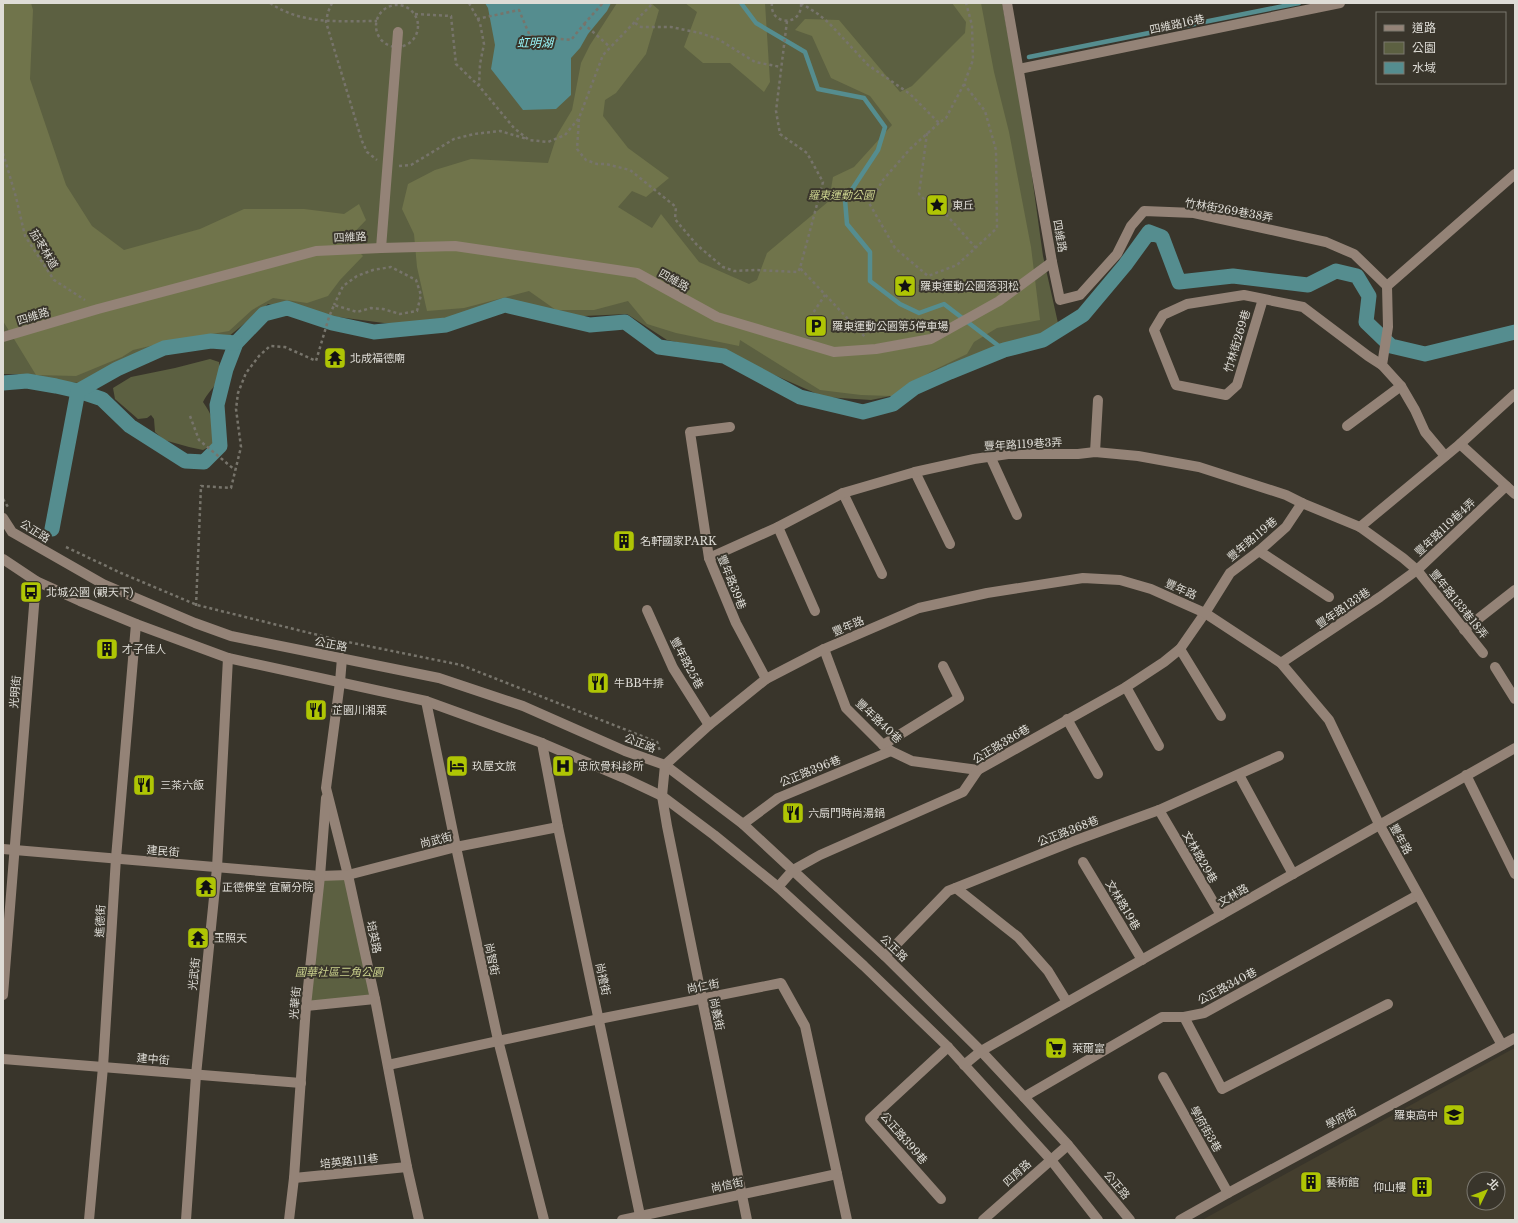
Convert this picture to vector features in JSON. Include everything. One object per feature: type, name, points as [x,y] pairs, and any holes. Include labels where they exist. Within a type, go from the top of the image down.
[{"type":"street","name":"四維路","points":[[3,337],[98,309],[316,251],[456,246],[637,274],[717,317],[834,352],[876,349],[931,339],[999,301],[1052,262],[1007,3]]},
{"type":"street","name":"四維路16巷","points":[[1019,69],[1340,3]]},
{"type":"street","points":[[381,248],[398,32]]},
{"type":"street","points":[[1383,361],[1388,327],[1387,286],[1515,174]]},
{"type":"street","name":"竹林街269巷38弄","points":[[1052,262],[1060,300],[1080,295],[1117,254],[1131,226],[1144,211],[1194,213],[1326,242],[1354,254],[1387,286]]},
{"type":"street","name":"竹林街269巷","points":[[1263,299],[1236,386],[1226,396],[1176,385],[1154,330],[1163,315],[1187,304],[1244,295],[1303,307],[1368,356],[1383,361],[1401,386],[1415,410],[1425,432],[1445,456]]},
{"type":"street","points":[[1347,426],[1401,386]]},
{"type":"street","points":[[1360,527],[1460,444],[1515,394]]},
{"type":"street","points":[[1095,452],[1098,400]]},
{"type":"street","name":"豐年路39巷","points":[[730,427],[690,432],[709,558],[736,623],[766,679]]},
{"type":"street","points":[[1460,444],[1515,494]]},
{"type":"street","name":"豐年路119巷3弄","points":[[709,558],[778,527],[843,492],[916,472],[990,456],[1008,454],[1078,454],[1095,452],[1138,456],[1198,467],[1286,495],[1302,503]]},
{"type":"street","points":[[990,456],[1017,515]]},
{"type":"street","points":[[916,472],[950,544]]},
{"type":"street","name":"豐年路119巷4弄","points":[[1302,503],[1360,527],[1417,570],[1506,486]]},
{"type":"street","points":[[843,492],[882,574]]},
{"type":"street","name":"豐年路119巷","points":[[1205,613],[1230,573],[1259,551],[1286,527],[1302,503]]},
{"type":"street","name":"公正路","points":[[3,518],[12,532],[103,584],[195,623],[231,636],[439,678],[523,706],[626,751],[665,765],[743,824],[885,956],[981,1051],[1024,1097],[1068,1145],[1130,1220]]},
{"type":"street","points":[[778,527],[815,611]]},
{"type":"street","points":[[1259,551],[1329,597]]},
{"type":"street","points":[[3,559],[36,581],[136,624],[228,658],[426,701],[542,743],[662,796],[714,835],[778,887],[864,966],[948,1047],[1050,1160],[1098,1220]]},
{"type":"street","name":"豐年路133巷18弄","points":[[1417,570],[1483,653]]},
{"type":"street","name":"豐年路133巷","points":[[1281,663],[1380,597],[1417,570]]},
{"type":"street","name":"豐年路","points":[[665,765],[709,725],[766,679],[824,649],[919,608],[987,593],[1083,578],[1120,580],[1151,589],[1205,613],[1281,663],[1329,720],[1379,824],[1502,1045]]},
{"type":"street","name":"光明街","points":[[3,995],[36,581]]},
{"type":"street","points":[[1464,630],[1515,590]]},
{"type":"street","name":"豐年路25巷","points":[[647,610],[673,668],[709,725]]},
{"type":"street","name":"公正路386巷","points":[[778,887],[793,870],[820,855],[962,792],[978,770],[1126,687],[1164,662],[1180,649],[1205,613]]},
{"type":"street","name":"進德街","points":[[89,1220],[103,1067],[116,858],[136,624]]},
{"type":"street","name":"豐年路40巷","points":[[824,649],[846,708],[887,748],[912,761],[978,770]]},
{"type":"street","points":[[1180,649],[1221,716]]},
{"type":"street","name":"光武街","points":[[186,1220],[196,1075],[217,868],[228,658]]},
{"type":"street","name":"培英路","points":[[342,658],[326,788],[348,875],[375,999],[407,1167],[419,1220]]},
{"type":"street","name":"公正路396巷","points":[[743,824],[778,798],[887,748],[960,698],[943,666]]},
{"type":"street","points":[[1495,667],[1515,699]]},
{"type":"street","points":[[1126,687],[1159,746]]},
{"type":"street","name":"尚智街","points":[[426,701],[498,1040],[544,1220]]},
{"type":"street","points":[[1067,719],[1098,774]]},
{"type":"street","name":"尚禮街","points":[[542,743],[558,827],[640,1218]]},
{"type":"street","name":"文林路","points":[[964,1065],[981,1051],[1515,748]]},
{"type":"street","name":"公正路368巷","points":[[885,956],[948,891],[1071,842],[1159,810],[1279,756]]},
{"type":"street","name":"尚義街","points":[[665,765],[662,796],[701,998],[747,1220]]},
{"type":"street","points":[[1239,775],[1293,874]]},
{"type":"street","points":[[1466,775],[1515,874]]},
{"type":"street","name":"光華街","points":[[289,1220],[294,1178],[306,1006],[320,876],[326,788]]},
{"type":"street","name":"文林路29巷","points":[[1159,810],[1220,915]]},
{"type":"street","name":"尚武街","points":[[320,876],[348,875],[456,847],[558,827]]},
{"type":"street","name":"建民街","points":[[3,850],[116,858],[320,876]]},
{"type":"street","name":"文林路19巷","points":[[1083,862],[1142,960]]},
{"type":"street","points":[[956,888],[1018,937],[1048,971],[1067,1002]]},
{"type":"street","name":"公正路340巷","points":[[1024,1097],[1162,1017],[1184,1017],[1204,1013],[1418,895]]},
{"type":"street","name":"尚仁街","points":[[388,1065],[498,1040],[781,983],[805,1026],[847,1220]]},
{"type":"street","points":[[306,1006],[375,999]]},
{"type":"street","points":[[1184,1017],[1222,1089],[1388,1004]]},
{"type":"street","name":"學府街","points":[[1180,1220],[1228,1192],[1515,1038]]},
{"type":"street","name":"公正路399巷","points":[[941,1199],[870,1118],[948,1047]]},
{"type":"street","name":"建中街","points":[[3,1059],[301,1083]]},
{"type":"street","name":"學府街3巷","points":[[1162,1078],[1228,1192]]},
{"type":"street","name":"四育路","points":[[983,1220],[1068,1145]]},
{"type":"street","name":"培英路111巷","points":[[294,1178],[407,1167]]},
{"type":"street","name":"尚信街","points":[[622,1220],[640,1218],[837,1174]]},
{"type":"path","points":[[270,3],[303,18],[326,22],[377,21]]},
{"type":"path","points":[[326,22],[332,3]]},
{"type":"path","points":[[469,3],[480,23],[484,44],[480,64],[479,86]]},
{"type":"path","points":[[477,18],[519,10],[530,36],[571,40],[602,4],[601,3]]},
{"type":"path","points":[[653,3],[603,55],[579,118],[577,149],[586,160],[597,164],[606,164],[630,170],[676,207],[675,219],[697,245],[723,267],[734,271],[767,270],[798,272],[823,182],[806,153],[780,134],[776,111],[787,21]]},
{"type":"path","points":[[772,3],[771,7],[775,16],[779,19],[787,21],[797,16],[800,12],[801,3],[818,14],[829,23],[868,65],[910,94],[939,123]]},
{"type":"path","points":[[964,84],[985,111],[996,150],[997,228],[957,265],[928,276],[895,248],[869,203],[884,180],[910,148],[946,118],[964,84],[973,60],[972,25],[966,3]]},
{"type":"path","points":[[415,14],[451,16],[456,64],[479,86],[514,128],[529,140],[548,142],[565,135],[579,118]]},
{"type":"path","points":[[635,23],[641,27],[671,27],[700,33],[718,39],[755,62],[781,67]]},
{"type":"path","points":[[584,24],[610,47]]},
{"type":"path","points":[[927,133],[919,194],[935,210],[942,210],[976,248]]},
{"type":"path","name":"茄苳林道","points":[[3,153],[16,197],[25,236],[54,280],[98,309]]},
{"type":"path","points":[[931,206],[933,198],[937,195],[942,196],[946,199],[947,204],[942,210]]},
{"type":"path","points":[[195,623],[197,605],[201,486],[231,488],[241,447],[236,409],[238,393],[246,373],[259,356],[270,346],[285,348],[316,362],[325,333],[328,317],[343,286],[357,276],[380,268],[391,267],[416,280],[421,295],[417,311],[400,314],[383,309],[371,308],[357,312],[334,305]]},
{"type":"path","points":[[800,268],[876,349]]},
{"type":"path","points":[[807,322],[825,295]]},
{"type":"path","points":[[190,416],[199,440],[235,470]]},
{"type":"path","points":[[3,499],[11,512]]},
{"type":"path","points":[[65,547],[121,573],[197,605],[338,640],[461,665],[657,742],[665,765]]},
{"type":"shaded area","name":"羅東高中","points":[[1515,1048],[1515,1220],[1202,1220]]},
{"type":"green space","name":"羅東運動公園","points":[[3,3],[1002,3],[1024,119],[1043,256],[1060,332],[997,349],[921,390],[871,400],[824,397],[720,351],[667,340],[627,314],[563,317],[497,308],[434,324],[384,323],[315,314],[268,304],[228,337],[141,356],[91,384],[30,379],[17,374],[3,374]]},
{"type":"green space","points":[[3,3],[31,3],[33,10],[30,79],[66,185],[92,226],[124,250],[200,229],[244,209],[304,209],[344,214],[359,204],[366,220],[347,240],[363,256],[340,280],[328,296],[307,303],[273,298],[252,310],[229,331],[171,341],[133,350],[122,357],[76,376],[36,375],[3,321]]},
{"type":"green space","points":[[617,3],[651,3],[659,10],[646,54],[616,93],[605,100],[603,116],[628,148],[669,178],[646,197],[632,191],[618,207],[652,228],[661,214],[699,262],[749,284],[757,280],[767,253],[829,201],[833,177],[854,167],[892,125],[870,96],[831,78],[812,36],[795,30],[805,19],[839,20],[900,92],[912,86],[965,33],[966,22],[952,3],[981,3],[994,72],[1009,132],[1031,247],[1040,320],[997,328],[974,342],[967,354],[932,371],[892,396],[861,395],[820,390],[740,340],[739,346],[676,333],[647,324],[628,301],[594,310],[556,310],[529,291],[464,308],[427,311],[417,267],[414,234],[402,209],[408,184],[435,170],[471,159],[548,163],[557,135],[572,110],[581,63],[590,45]]},
{"type":"green space","points":[[685,3],[765,3],[770,82],[764,92],[730,63],[703,63],[684,47],[697,12]]},
{"type":"green space","points":[[210,359],[219,362],[220,370],[216,384],[203,402],[213,422],[215,438],[214,444],[203,450],[164,440],[155,432],[154,419],[151,415],[147,418],[138,419],[115,399],[113,388],[131,377]]},
{"type":"green space","name":"國華社區三角公園","points":[[348,875],[375,999],[306,1006],[320,876]]},
{"type":"water","name":"虹明湖","points":[[485,3],[611,3],[607,11],[571,58],[571,95],[556,109],[523,110],[491,69],[495,45],[488,8]]},
{"type":"waterway","points":[[741,3],[756,23],[805,52],[818,89],[864,98],[885,127],[878,150],[845,200],[847,224],[870,252],[870,281],[900,304],[919,313],[944,304],[1004,350]]},
{"type":"waterway","points":[[1029,57],[1299,3]]},
{"type":"waterway","points":[[3,383],[27,381],[78,391],[102,399],[130,426],[185,461],[204,462],[220,446],[217,405],[226,369],[236,343],[264,314],[287,308],[332,323],[374,332],[446,325],[505,305],[590,325],[625,322],[659,347],[724,356],[800,397],[863,412],[893,404],[914,388],[1004,350],[1043,340],[1083,315],[1125,265],[1149,232],[1162,237],[1179,282],[1233,276],[1308,285],[1336,271],[1357,276],[1369,296],[1366,322],[1391,346],[1425,354],[1515,332]]},
{"type":"waterway","points":[[52,529],[78,391],[117,369],[164,348],[211,341],[236,343]]},
{"type":"place","name":"東丘","points":[[937,205]]},
{"type":"place","name":"羅東運動公園落羽松","points":[[905,286]]},
{"type":"place","name":"羅東運動公園第5停車場","points":[[816,326]]},
{"type":"place","name":"北成福德廟","points":[[335,358]]},
{"type":"place","name":"名軒國家PARK","points":[[624,541]]},
{"type":"place","name":"北城公園 (觀天下)","points":[[31,592]]},
{"type":"place","name":"才子佳人","points":[[107,649]]},
{"type":"place","name":"牛BB牛排","points":[[598,683]]},
{"type":"place","name":"芷園川湘菜","points":[[316,710]]},
{"type":"place","name":"玖屋文旅","points":[[457,766]]},
{"type":"place","name":"忠欣骨科診所","points":[[563,766]]},
{"type":"place","name":"三茶六飯","points":[[144,785]]},
{"type":"place","name":"六扇門時尚湯鍋","points":[[793,813]]},
{"type":"place","name":"正德佛堂 宜蘭分院","points":[[206,887]]},
{"type":"place","name":"玉照天","points":[[198,938]]},
{"type":"place","name":"萊爾富","points":[[1056,1048]]},
{"type":"place","name":"羅東高中","points":[[1454,1115]]},
{"type":"place","name":"藝術館","points":[[1311,1182]]},
{"type":"place","name":"仰山樓","points":[[1422,1187]]}]
